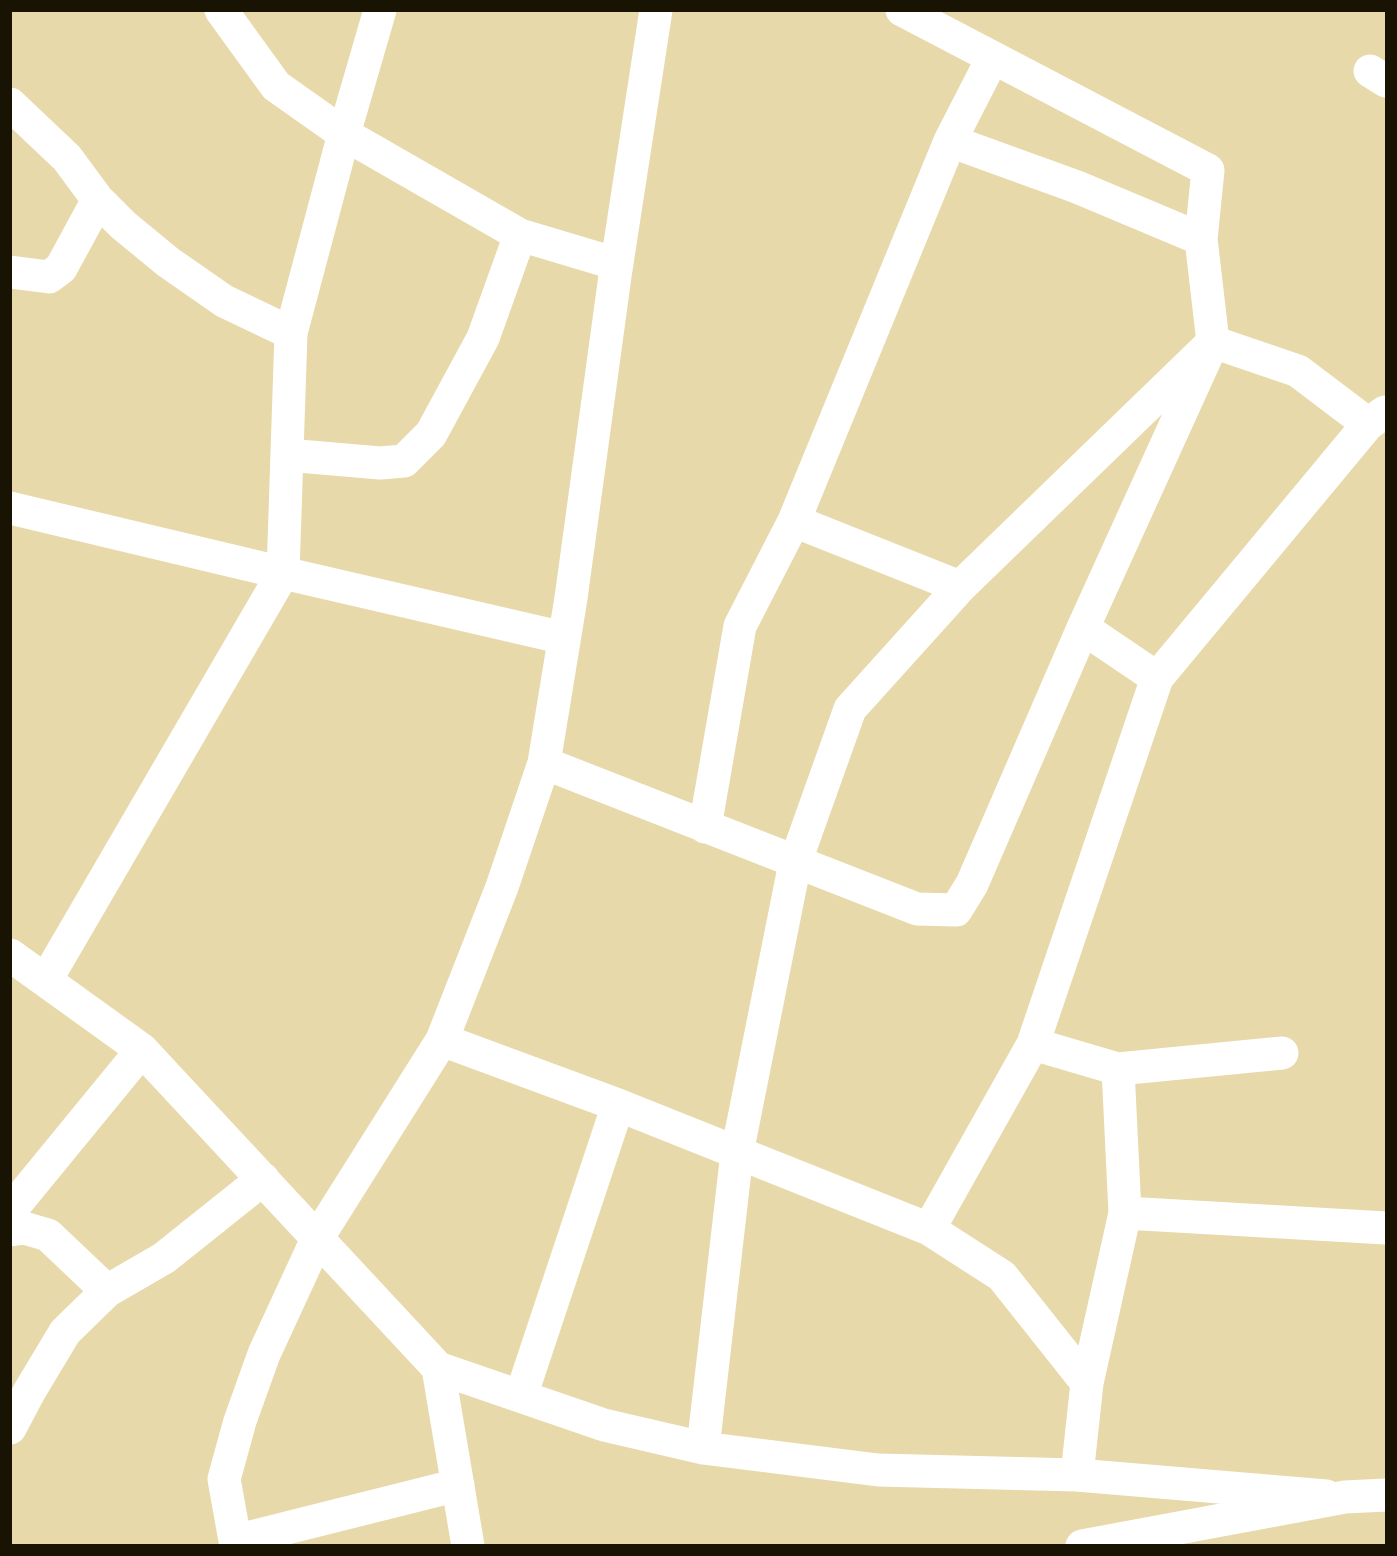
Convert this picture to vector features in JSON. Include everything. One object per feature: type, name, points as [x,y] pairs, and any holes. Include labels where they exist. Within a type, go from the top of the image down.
[{"type":"street","points":[[221,10],[276,86],[344,135],[520,235],[617,264]]},
{"type":"street","points":[[46,980],[283,573],[291,333],[380,10]]},
{"type":"street","points":[[458,1485],[235,1543],[224,1479],[240,1421],[264,1354],[318,1238],[442,1040],[502,887],[544,763],[656,10]]},
{"type":"street","points":[[544,763],[917,909],[956,910],[972,884],[1083,628],[1213,342],[1201,239],[1208,170],[902,10]]},
{"type":"street","points":[[705,827],[740,626],[794,521],[950,141],[992,59]]},
{"type":"street","points":[[10,104],[67,158],[98,200],[123,225],[168,262],[224,301],[291,333]]},
{"type":"street","points":[[950,141],[1077,186],[1201,239]]},
{"type":"street","points":[[10,272],[49,277],[61,268],[98,200]]},
{"type":"street","points":[[287,455],[380,463],[404,461],[431,434],[483,338],[520,235]]},
{"type":"street","points":[[929,1229],[1033,1044],[1158,678],[1377,417],[1298,371],[1213,342]]},
{"type":"street","points":[[703,1448],[737,1153],[795,863],[850,709],[960,587],[1213,342]]},
{"type":"street","points":[[10,508],[564,638]]},
{"type":"street","points":[[794,521],[960,587]]},
{"type":"street","points":[[1083,628],[1158,678]]},
{"type":"street","points":[[10,955],[142,1050],[438,1368],[604,1425],[703,1448],[878,1470],[1077,1475],[1345,1497],[1386,1495]]},
{"type":"street","points":[[442,1040],[618,1105],[929,1229],[1002,1276],[1087,1383]]},
{"type":"street","points":[[1033,1044],[1118,1069],[1282,1053]]},
{"type":"street","points":[[10,1211],[142,1050]]},
{"type":"street","points":[[1077,1475],[1087,1383],[1125,1213],[1118,1069]]},
{"type":"street","points":[[521,1396],[618,1105]]},
{"type":"street","points":[[10,1428],[28,1392],[65,1332],[107,1291],[164,1258],[264,1179]]},
{"type":"street","points":[[1125,1213],[1386,1228]]},
{"type":"street","points":[[10,1230],[24,1228],[48,1235],[107,1291]]},
{"type":"street","points":[[438,1368],[468,1545]]},
{"type":"street","points":[[1082,1545],[1345,1497]]}]
